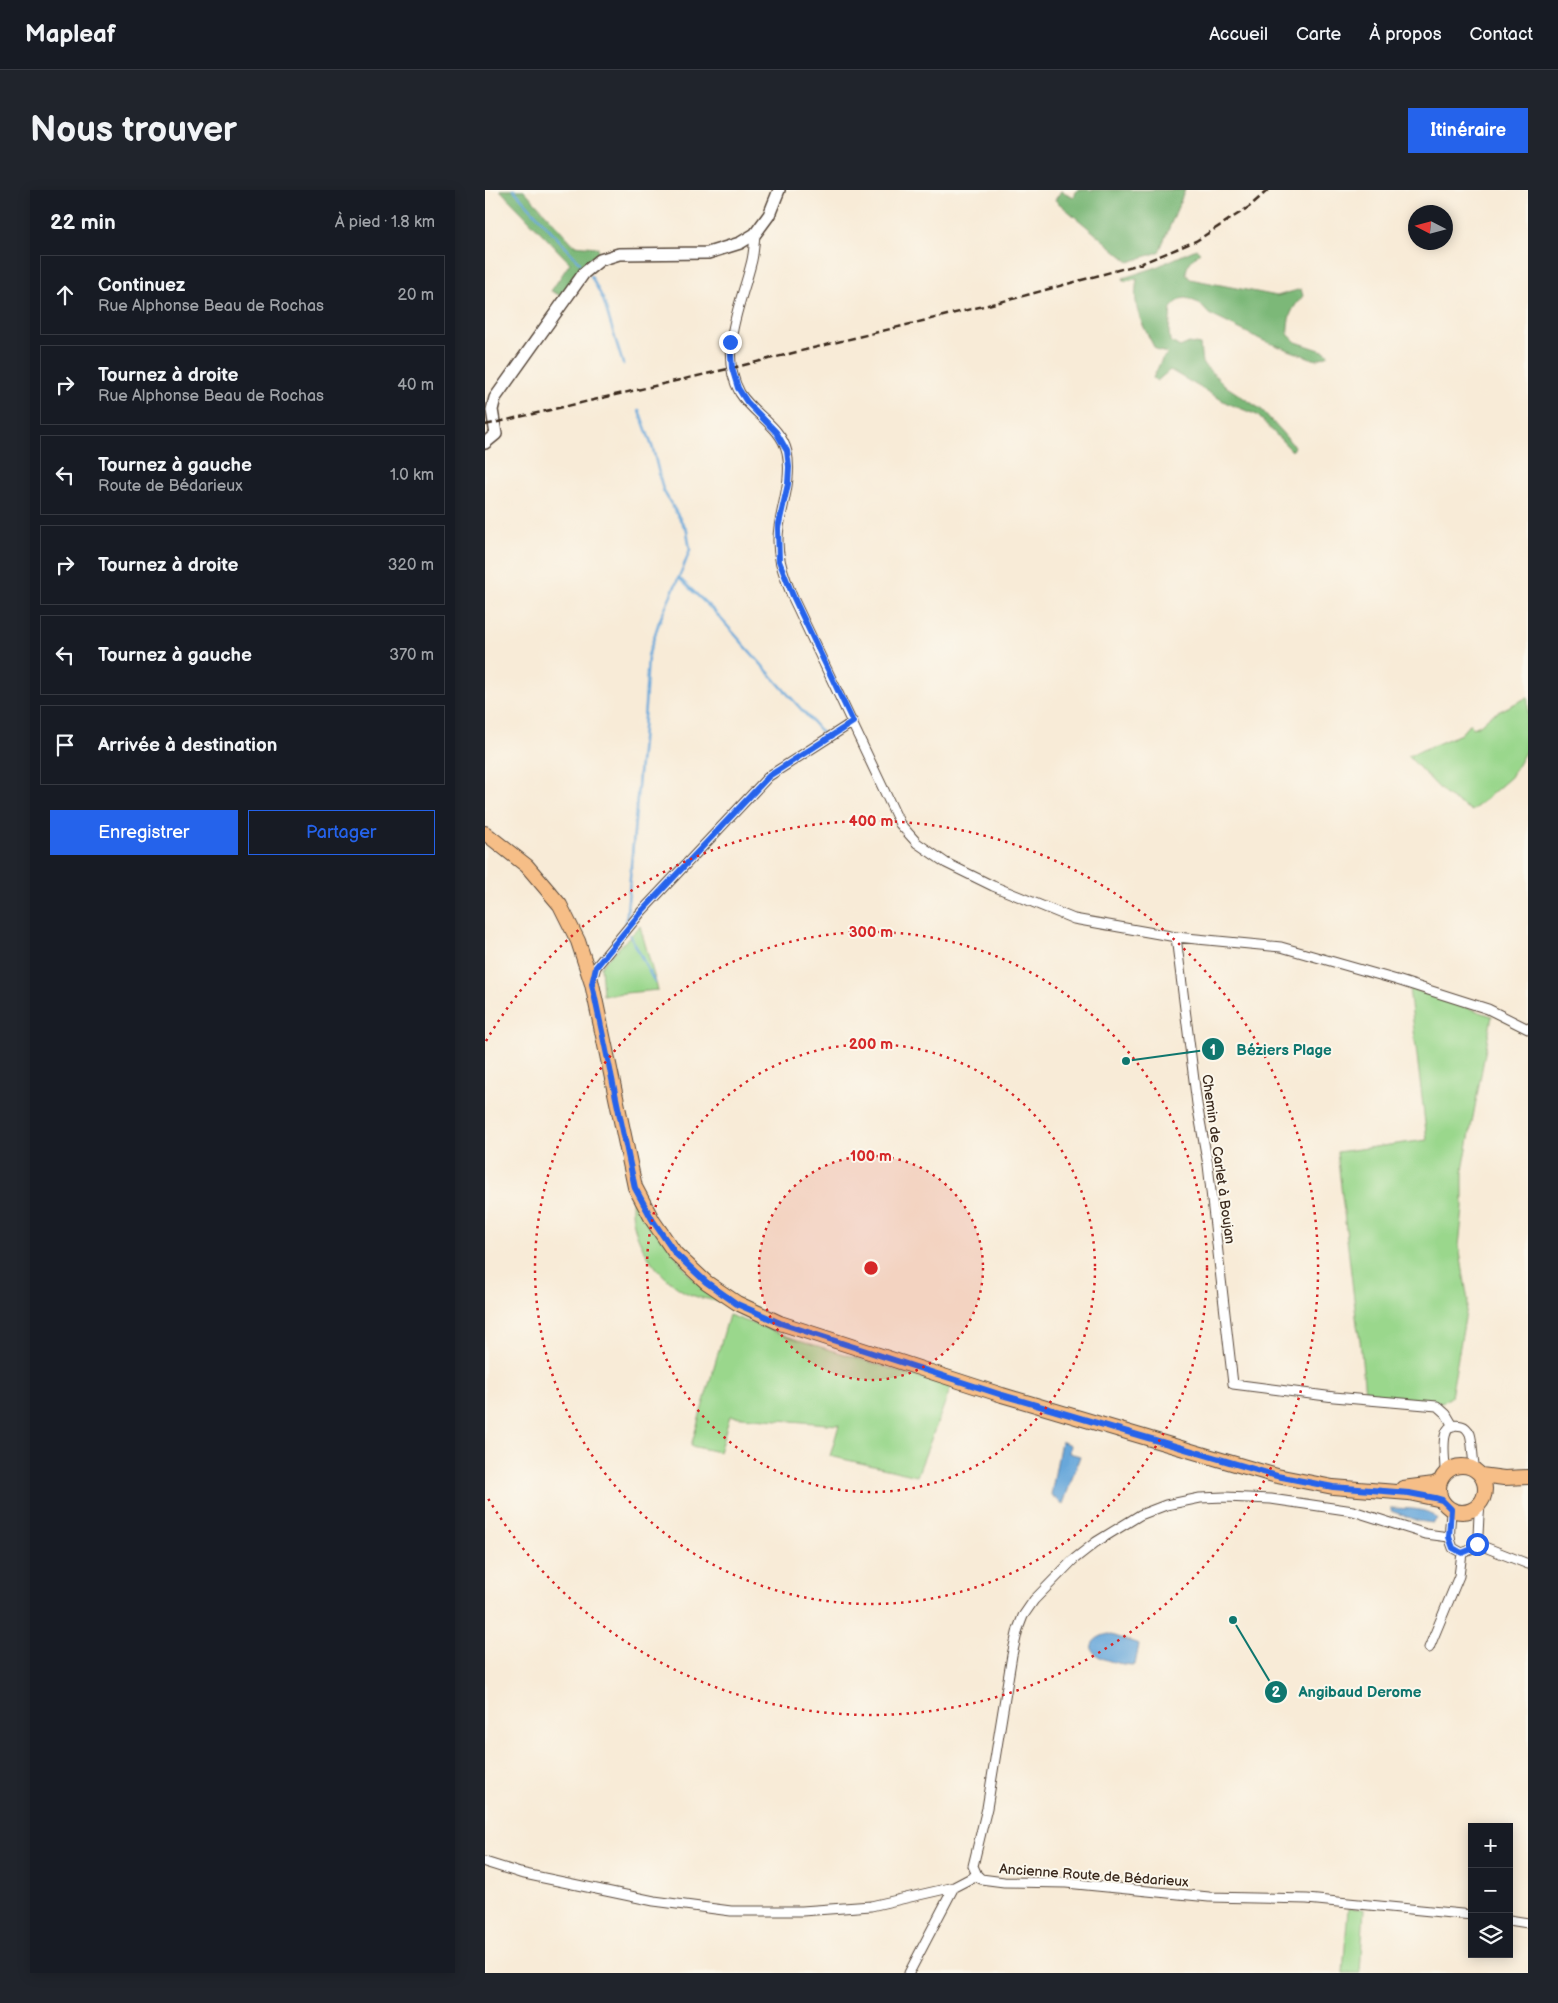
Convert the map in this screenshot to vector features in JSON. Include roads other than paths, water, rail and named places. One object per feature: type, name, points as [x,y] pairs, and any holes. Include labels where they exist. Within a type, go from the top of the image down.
[{"type":"main road","points":[[485,833],[527,866],[560,905],[578,941],[592,984],[635,1188],[653,1221],[675,1253],[706,1282],[737,1304],[780,1323],[1002,1395],[1269,1474],[1333,1487],[1409,1493],[1446,1504]]},
{"type":"main road","points":[[1383,1490],[1434,1484],[1450,1469],[1462,1465],[1478,1472],[1504,1478],[1528,1477]]},
{"type":"main road","points":[[1478,1472],[1484,1481],[1483,1498]]},
{"type":"main road","points":[[1443,1477],[1439,1494],[1446,1504],[1457,1512],[1471,1511],[1495,1487],[1528,1477]]},
{"type":"street","points":[[485,443],[496,434],[488,410],[495,398],[584,273],[599,260],[619,254],[708,252],[741,243],[755,234],[769,215],[779,190]]},
{"type":"street","points":[[755,234],[751,263],[737,309],[730,342],[732,368],[738,388],[743,397],[776,432],[787,451],[789,467],[788,484],[778,528],[779,561],[793,596],[900,824],[917,843],[946,863],[993,886],[1074,919],[1176,937],[1281,947],[1487,1009],[1528,1029]]},
{"type":"street","points":[[592,984],[596,967],[643,910],[769,776],[853,722]]},
{"type":"street","name":"Chemin de Carlet à Boujan","points":[[1176,937],[1197,1104],[1208,1165],[1233,1384],[1334,1397],[1437,1406],[1447,1414],[1453,1426]]},
{"type":"street","points":[[1443,1477],[1444,1438],[1447,1431],[1453,1426],[1462,1426],[1469,1432],[1471,1456],[1478,1472]]},
{"type":"street","points":[[485,1862],[520,1873],[654,1901],[731,1911],[802,1911],[871,1906],[954,1887],[977,1875],[973,1866],[974,1858],[987,1808],[1012,1655],[1023,1616],[1034,1600],[1073,1560],[1096,1542],[1140,1515],[1166,1505],[1200,1498],[1225,1497],[1271,1499],[1353,1510],[1426,1534],[1449,1537]]},
{"type":"street","points":[[1462,1553],[1472,1549],[1477,1544],[1478,1512],[1483,1498]]},
{"type":"street","points":[[1446,1504],[1449,1537],[1453,1548],[1462,1553]]},
{"type":"street","points":[[1477,1544],[1528,1564]]},
{"type":"street","points":[[1429,1648],[1459,1576],[1462,1553]]},
{"type":"street","name":"Ancienne Route de Bédarieux","points":[[977,1875],[987,1881],[1075,1884],[1209,1897],[1307,1899],[1468,1915]]},
{"type":"street","points":[[909,1973],[954,1887]]},
{"type":"street","points":[[1513,1921],[1528,1924]]},
{"type":"water","points":[[1061,1441],[1070,1445],[1069,1453],[1080,1456],[1063,1504],[1051,1495]]},
{"type":"water","points":[[1391,1508],[1428,1512],[1437,1519],[1433,1523],[1418,1521],[1391,1511]]},
{"type":"water","points":[[1109,1634],[1139,1644],[1135,1665],[1112,1662],[1095,1654],[1092,1650],[1093,1643],[1099,1637]]},
{"type":"waterway","points":[[514,190],[580,263]]},
{"type":"waterway","points":[[591,276],[603,299],[623,364]]},
{"type":"waterway","points":[[626,924],[648,656],[659,622],[690,550],[687,531],[663,490],[653,449],[639,410]]},
{"type":"waterway","points":[[679,578],[714,611],[825,736]]},
{"type":"waterway","points":[[630,935],[655,983]]},
{"type":"railway","points":[[485,425],[732,368],[1016,298],[1140,264],[1196,241],[1249,207],[1268,190]]},
{"type":"place","name":"Béziers Plage","points":[[1126,1061]]},
{"type":"place","name":"Angibaud Derome","points":[[1233,1620]]}]
